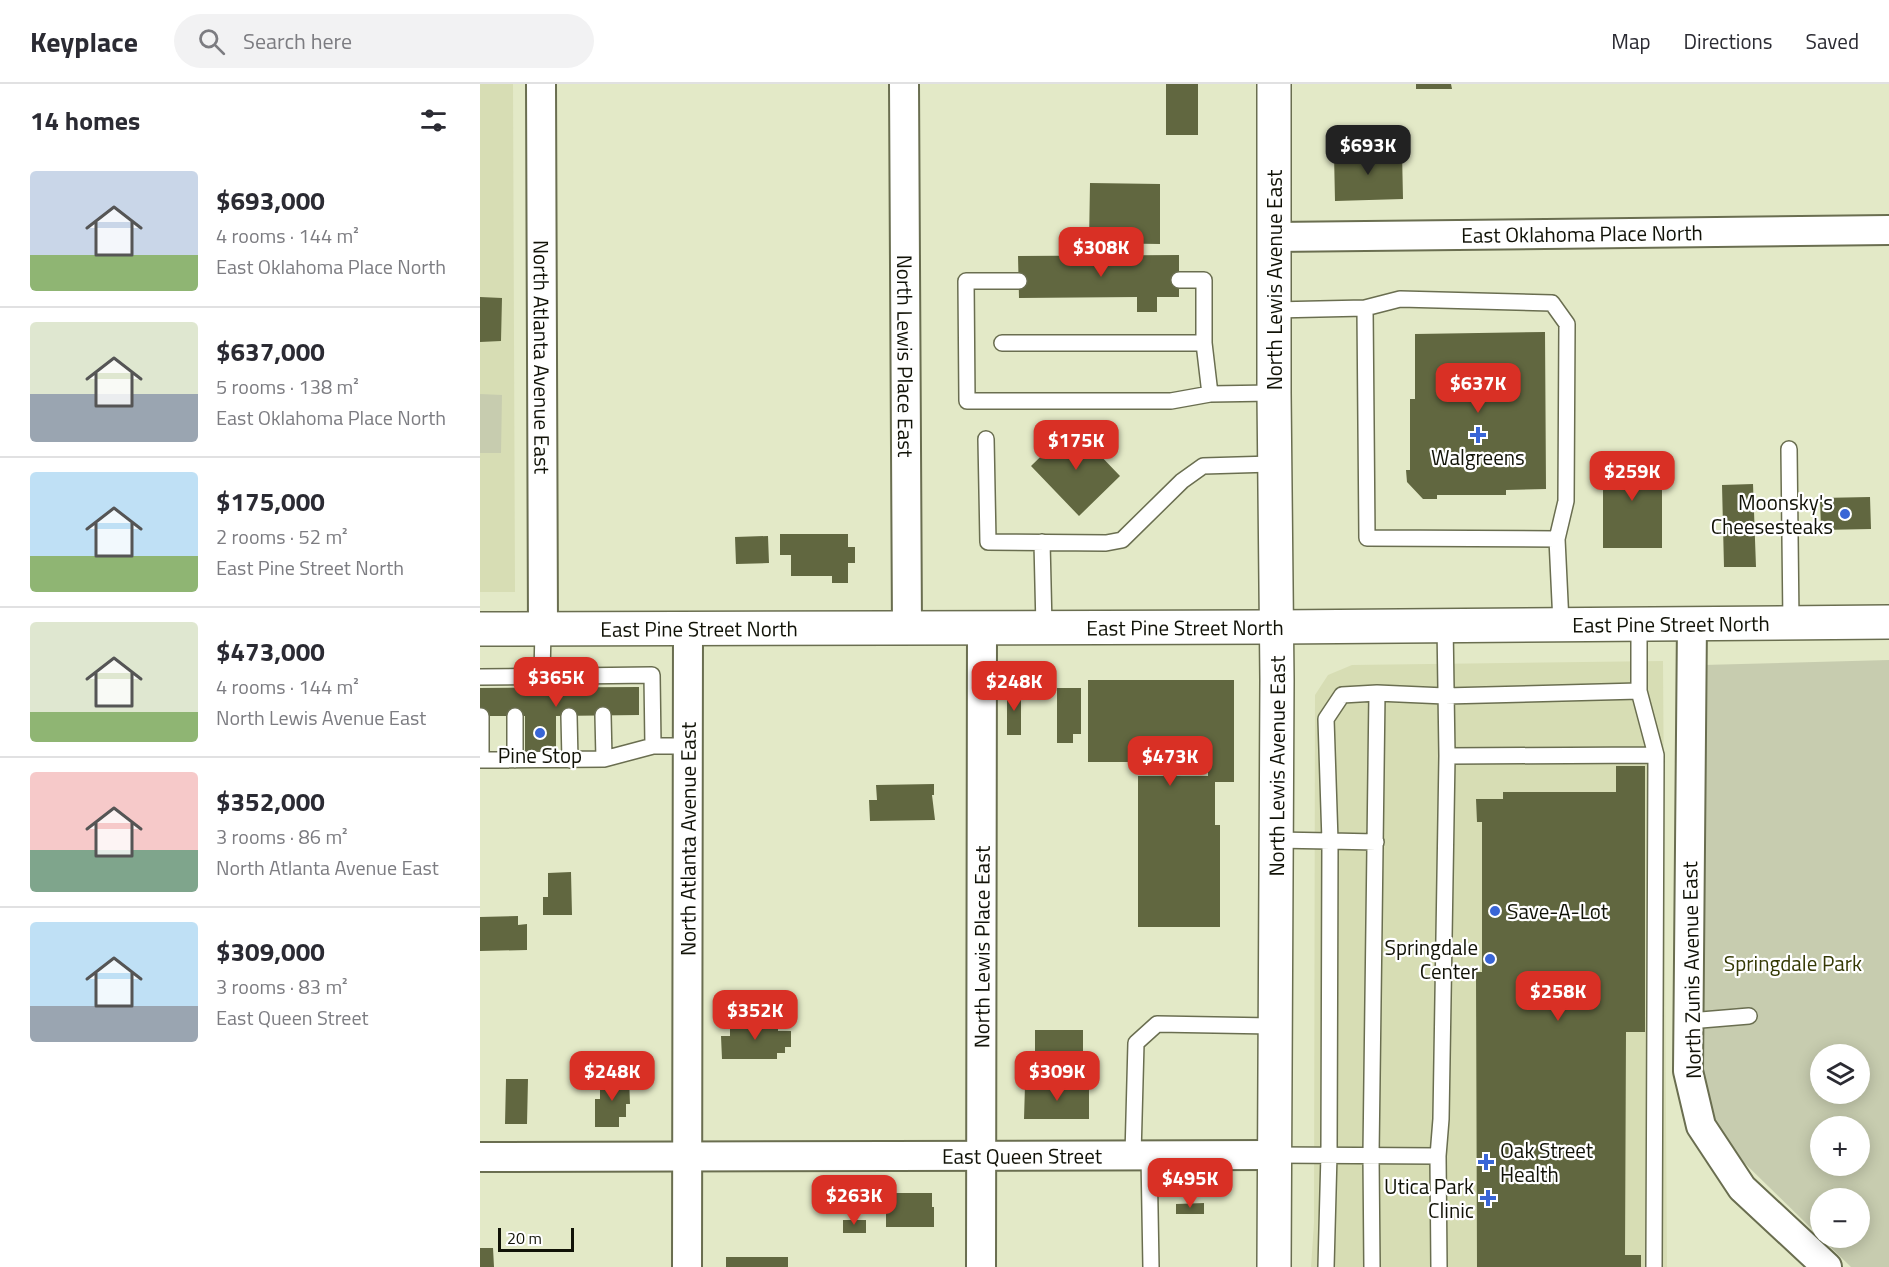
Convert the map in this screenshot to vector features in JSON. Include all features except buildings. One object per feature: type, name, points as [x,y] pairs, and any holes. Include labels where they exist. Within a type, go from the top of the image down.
[{"type":"main road","name":"North Lewis Avenue East","points":[[1274,1267],[1275,84]]},
{"type":"main road","name":"East Pine Street North","points":[[480,629],[1276,627],[1638,622],[1889,622]]},
{"type":"street","name":"North Atlanta Avenue East","points":[[541,84],[543,629]]},
{"type":"street","name":"North Lewis Place East","points":[[904,84],[907,628]]},
{"type":"street","name":"East Oklahoma Place North","points":[[1275,237],[1889,230]]},
{"type":"street","name":"North Zunis Avenue East","points":[[1692,622],[1688,1071],[1701,1126],[1742,1188],[1827,1267]]},
{"type":"street","name":"North Lewis Place East","points":[[981,1267],[982,627]]},
{"type":"street","name":"North Atlanta Avenue East","points":[[687,1267],[688,629]]},
{"type":"street","name":"East Queen Street","points":[[480,1157],[1275,1155]]},
{"type":"lane","points":[[1179,280],[1204,280],[1204,343],[1210,394]]},
{"type":"lane","points":[[1019,281],[966,281],[967,401],[1171,401],[1210,394],[1274,393]]},
{"type":"lane","points":[[1274,310],[1365,308],[1400,299],[1552,303],[1567,324],[1566,501],[1557,539],[1561,623]]},
{"type":"lane","points":[[1365,308],[1367,538],[1557,539]]},
{"type":"lane","points":[[1002,343],[1204,343]]},
{"type":"lane","points":[[986,439],[988,542],[1106,543],[1122,540],[1182,481],[1203,466],[1275,464]]},
{"type":"lane","points":[[1789,449],[1791,622]]},
{"type":"lane","points":[[1042,542],[1044,627]]},
{"type":"lane","points":[[1638,622],[1639,691],[1656,755],[1654,1267]]},
{"type":"lane","points":[[1439,1267],[1438,1155],[1441,1119],[1447,756],[1445,624]]},
{"type":"lane","points":[[542,675],[543,629]]},
{"type":"lane","points":[[481,688],[480,677],[514,682],[542,675],[568,681],[603,681],[652,675],[653,746]]},
{"type":"lane","points":[[1326,1267],[1329,1154],[1330,841],[1326,719],[1342,695],[1377,693],[1445,696],[1639,691]]},
{"type":"lane","points":[[1372,1267],[1371,1155],[1377,842],[1377,693]]},
{"type":"lane","points":[[603,715],[604,759]]},
{"type":"lane","points":[[481,716],[481,760],[604,759],[653,746],[689,746]]},
{"type":"lane","points":[[515,716],[515,760]]},
{"type":"lane","points":[[569,716],[570,760]]},
{"type":"lane","points":[[1447,756],[1656,755]]},
{"type":"lane","points":[[1275,840],[1377,842]]},
{"type":"lane","points":[[1689,1021],[1749,1016]]},
{"type":"lane","points":[[1151,1267],[1141,1155],[1136,1043],[1157,1024],[1275,1026]]},
{"type":"lane","points":[[1275,1155],[1438,1155]]},
{"type":"shaded area","points":[[480,84],[513,84],[515,592],[480,592]]},
{"type":"shaded area","name":"Springdale Center","points":[[1663,661],[1667,1267],[1311,1267],[1314,1223],[1315,695],[1328,675],[1352,665]]},
{"type":"green space","points":[[480,394],[502,395],[501,453],[480,453]]},
{"type":"green space","name":"Springdale Park","points":[[1889,660],[1889,1267],[1851,1267],[1831,1248],[1870,1248],[1870,1188],[1810,1188],[1810,1227],[1724,1143],[1704,1095],[1698,1047],[1703,665]]},
{"type":"place","name":"Walgreens","points":[[1478,435]]},
{"type":"place","name":"Moonsky's Cheesesteaks","points":[[1845,514]]},
{"type":"place","name":"Pine Stop","points":[[540,733]]},
{"type":"place","name":"Save-A-Lot","points":[[1495,911]]},
{"type":"place","name":"Springdale Center","points":[[1490,959]]},
{"type":"place","name":"Oak Street Health","points":[[1486,1162]]},
{"type":"place","name":"Utica Park Clinic","points":[[1488,1198]]}]
